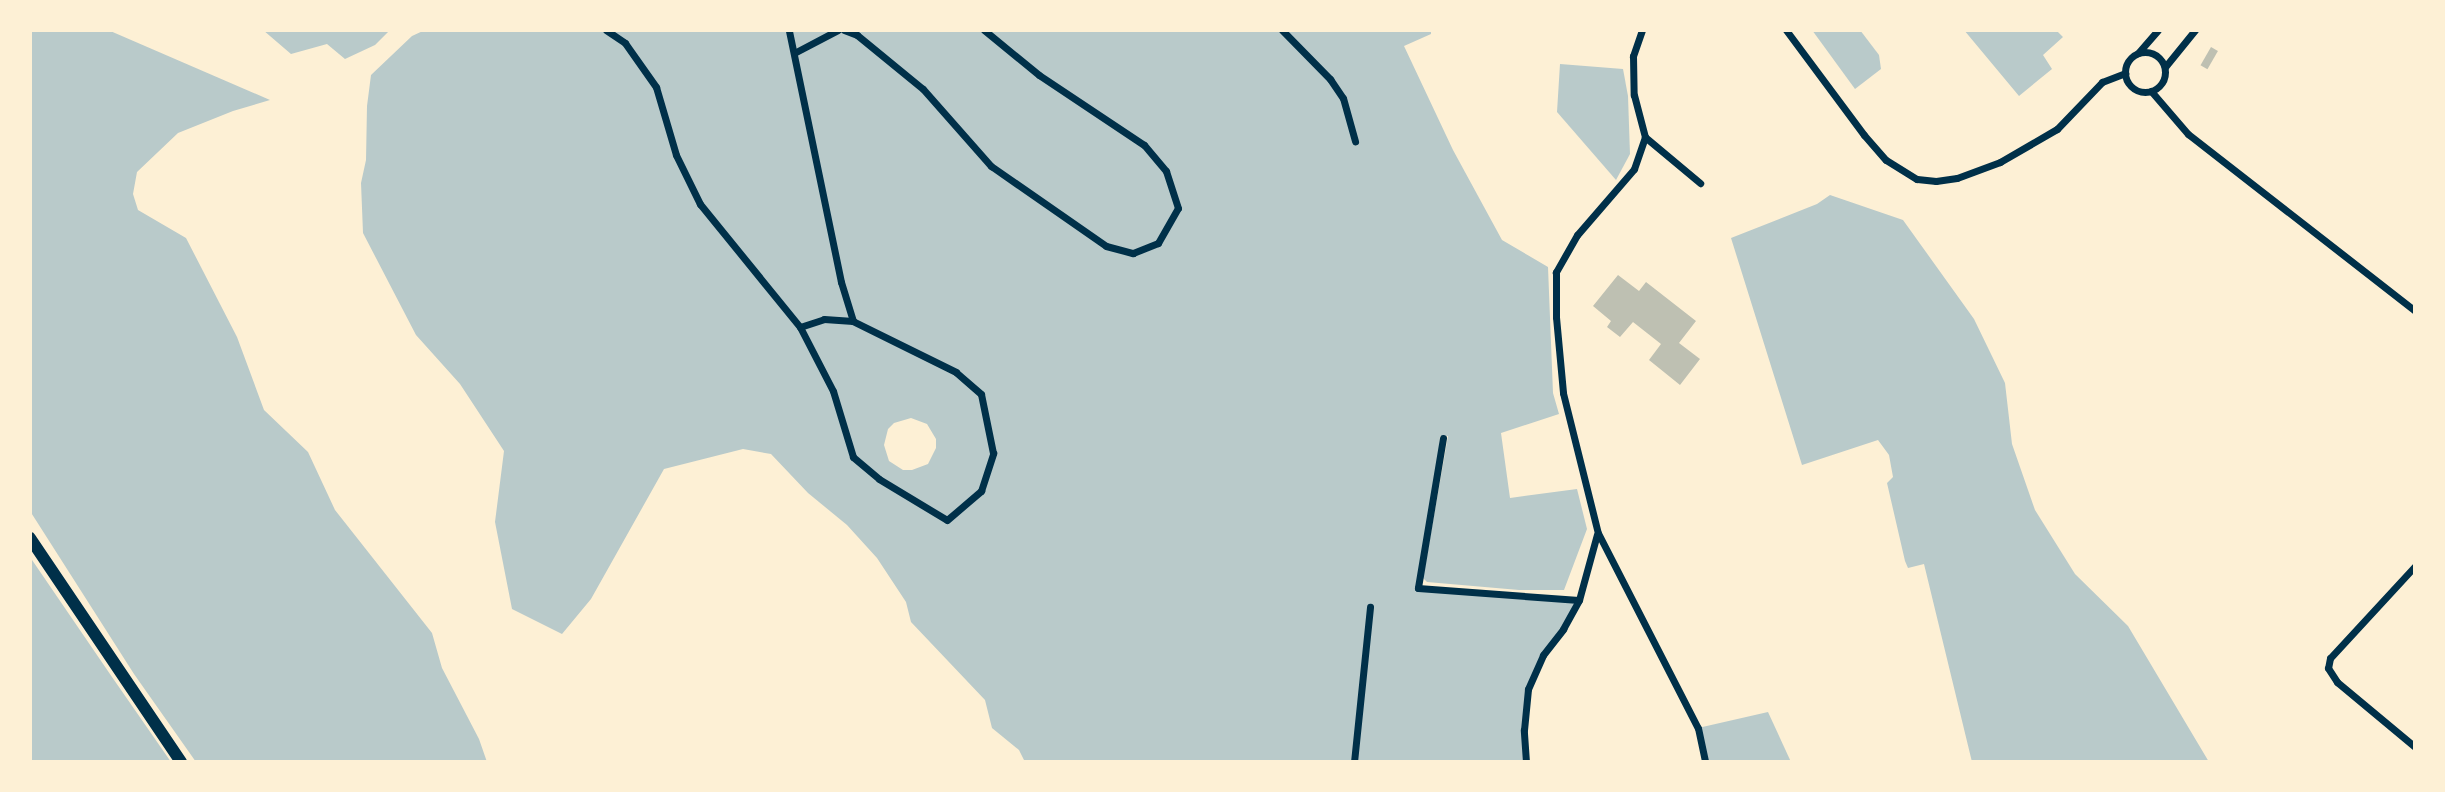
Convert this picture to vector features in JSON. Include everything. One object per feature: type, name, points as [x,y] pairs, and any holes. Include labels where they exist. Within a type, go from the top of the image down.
[{"type":"main road","points":[[30,538],[181,762]]},
{"type":"street","points":[[606,30],[625,43],[656,87],[676,155],[700,204],[800,327],[833,391],[853,457],[879,479],[947,520],[981,491],[993,453],[981,394],[956,372],[853,321],[824,319],[800,327]]},
{"type":"street","points":[[789,30],[796,52],[841,282],[853,321]]},
{"type":"street","points":[[796,52],[838,30]]},
{"type":"street","points":[[844,30],[857,34],[923,89],[991,166],[1105,246],[1133,253],[1158,243],[1178,208],[1166,171],[1144,145],[1039,75],[984,30]]},
{"type":"street","points":[[1282,30],[1330,79],[1343,99],[1355,141]]},
{"type":"street","points":[[1642,30],[1633,56],[1634,95],[1644,137],[1634,169],[1577,235],[1556,272],[1556,317],[1563,393],[1598,533],[1698,728],[1705,762]]},
{"type":"street","points":[[1786,30],[1878,152],[1902,172],[1917,179],[1936,181],[1957,178],[2000,162],[2057,129],[2102,82],[2125,73]]},
{"type":"street","points":[[2158,30],[2129,60],[2125,73],[2134,88],[2151,91],[2188,134],[2415,311]]},
{"type":"street","points":[[2151,91],[2163,80],[2165,67],[2195,30]]},
{"type":"street","points":[[2138,53],[2151,53],[2165,67]]},
{"type":"street","points":[[1644,137],[1700,183]]},
{"type":"street","points":[[1443,438],[1418,588],[1579,600]]},
{"type":"street","points":[[1526,762],[1524,730],[1528,689],[1543,654],[1563,629],[1579,600],[1598,533]]},
{"type":"street","points":[[2415,566],[2330,658],[2328,668],[2337,682],[2415,747]]},
{"type":"street","points":[[1354,762],[1370,607]]},
{"type":"shaded area","points":[[30,30],[108,30],[270,100],[233,111],[178,133],[137,172],[133,194],[138,210],[186,238],[237,337],[264,410],[308,452],[335,510],[432,633],[442,668],[479,739],[487,762],[196,762],[134,674],[30,511]]},
{"type":"shaded area","points":[[263,30],[390,30],[375,45],[345,59],[327,44],[291,54]]},
{"type":"shaded area","points":[[425,30],[1431,30],[1431,34],[1404,46],[1453,150],[1502,240],[1548,267],[1553,393],[1559,414],[1501,433],[1510,498],[1577,489],[1587,529],[1564,590],[1519,590],[1427,582],[1423,578],[1448,436],[1440,436],[1438,477],[1418,588],[1579,600],[1543,655],[1528,689],[1526,762],[1025,762],[1019,750],[992,728],[985,700],[911,622],[906,602],[877,558],[847,525],[808,493],[771,454],[743,449],[664,469],[591,599],[562,634],[512,609],[495,522],[504,451],[460,384],[416,335],[363,233],[361,183],[366,160],[367,106],[371,75],[412,36]],"holes":[[[911,418],[927,424],[936,439],[936,448],[928,464],[912,470],[903,470],[889,461],[884,445],[888,429],[894,423]]]},
{"type":"shaded area","points":[[1812,30],[1860,30],[1879,55],[1881,69],[1855,89]]},
{"type":"shaded area","points":[[1964,30],[2056,30],[2063,37],[2043,55],[2052,69],[2019,96]]},
{"type":"shaded area","points":[[1560,64],[1623,69],[1628,96],[1630,154],[1616,180],[1557,112]]},
{"type":"shaded area","points":[[1830,195],[1903,220],[1974,319],[2005,383],[2012,444],[2035,510],[2075,574],[2128,626],[2209,762],[1972,762],[1924,564],[1908,568],[1905,561],[1887,483],[1893,477],[1889,455],[1878,440],[1802,465],[1731,238],[1817,204]]},
{"type":"shaded area","points":[[30,557],[112,677],[171,762],[30,762]]},
{"type":"shaded area","points":[[1768,712],[1791,762],[1705,762],[1698,728]]},
{"type":"building","points":[[2211,47],[2218,51],[2207,69],[2200,65]]},
{"type":"building","points":[[1618,275],[1639,291],[1646,282],[1696,321],[1679,343],[1700,359],[1680,385],[1649,360],[1661,344],[1633,322],[1620,337],[1607,327],[1611,321],[1593,306]]}]
